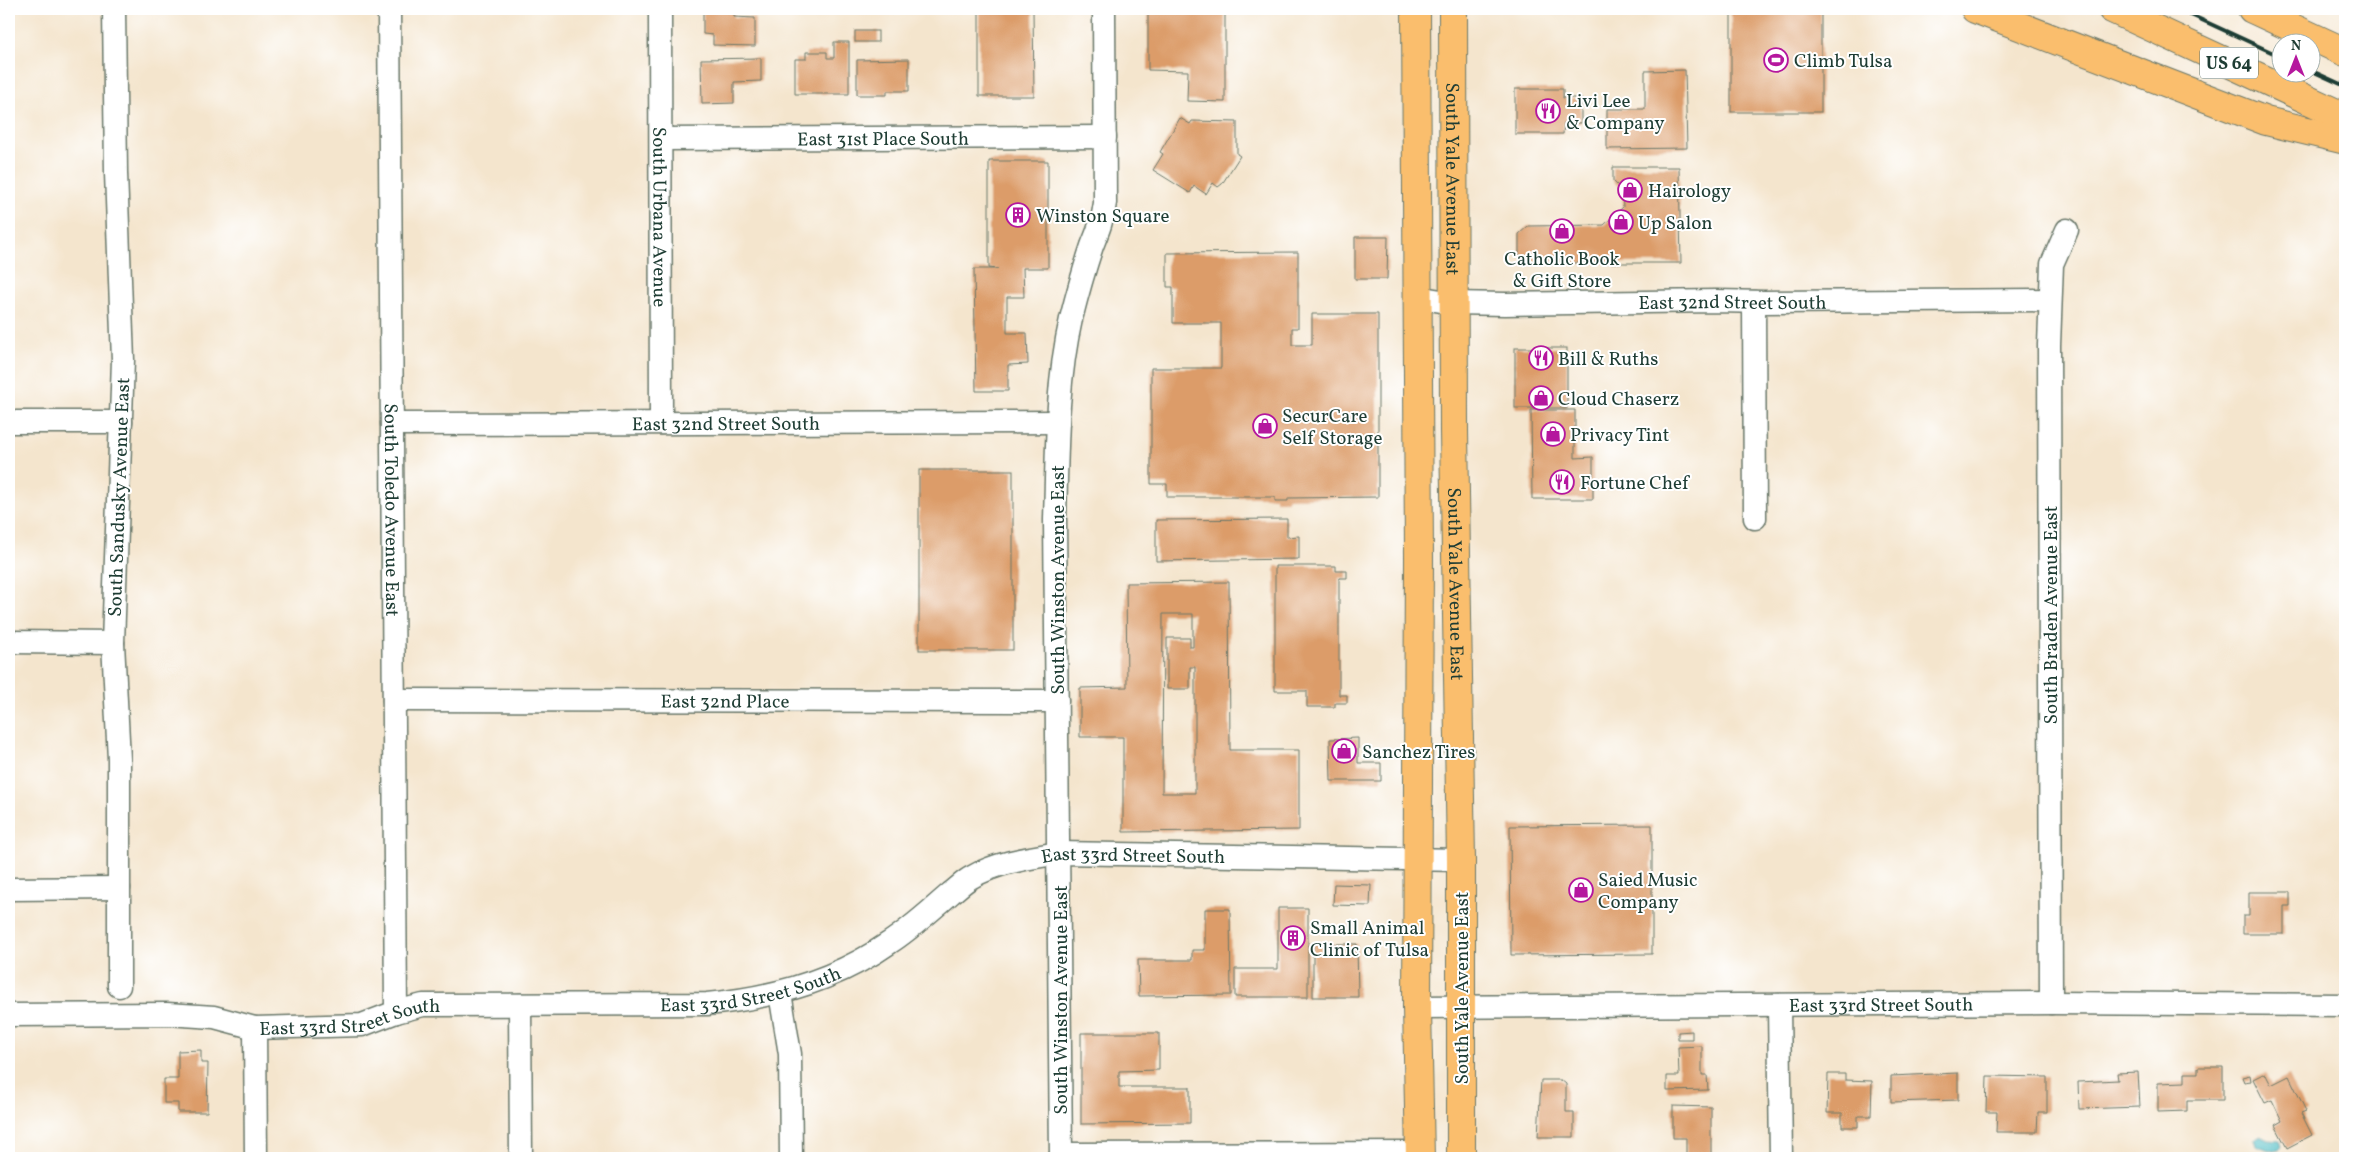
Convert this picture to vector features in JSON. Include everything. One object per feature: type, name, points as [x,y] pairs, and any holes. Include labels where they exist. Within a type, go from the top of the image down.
[{"type":"main road","name":"South Yale Avenue East","points":[[1416,9],[1419,549],[1417,860],[1421,1157]]},
{"type":"main road","name":"South Yale Avenue East","points":[[1453,9],[1453,303],[1461,860],[1461,1158]]},
{"type":"main road","points":[[1975,9],[2266,121],[2345,140]]},
{"type":"main road","name":"US 64","points":[[2112,9],[2345,117]]},
{"type":"main road","points":[[2252,9],[2345,52]]},
{"type":"street","name":"South Sandusky Avenue East","points":[[114,9],[116,173],[124,360],[113,643],[119,759],[119,986]]},
{"type":"street","name":"South Toledo Avenue East","points":[[389,9],[396,1012]]},
{"type":"street","name":"South Urbana Avenue","points":[[660,9],[661,423]]},
{"type":"street","name":"South Winston Avenue East","points":[[1061,1156],[1055,520],[1058,422],[1064,358],[1071,320],[1084,271],[1102,223],[1105,203],[1104,9]]},
{"type":"street","name":"East 31st Place South","points":[[661,139],[1105,137]]},
{"type":"street","name":"South Braden Avenue East","points":[[2051,1003],[2050,300],[2052,264],[2067,230]]},
{"type":"street","name":"East 32nd Street South","points":[[1417,297],[1453,303],[2050,300]]},
{"type":"street","points":[[1754,302],[1755,518]]},
{"type":"street","points":[[9,422],[121,422]]},
{"type":"street","name":"East 32nd Street South","points":[[392,424],[1058,422]]},
{"type":"street","points":[[9,642],[113,643]]},
{"type":"street","name":"East 32nd Place","points":[[394,700],[1056,702]]},
{"type":"street","name":"East 33rd Street South","points":[[9,1015],[205,1016],[255,1028],[362,1025],[396,1012],[423,1005],[707,1004],[742,1001],[780,993],[851,966],[889,943],[971,877],[1015,860],[1059,853],[1461,860]]},
{"type":"street","points":[[9,889],[119,888]]},
{"type":"street","points":[[780,993],[790,1054],[791,1158]]},
{"type":"street","name":"East 33rd Street South","points":[[1418,1007],[2051,1003],[2345,1005]]},
{"type":"street","points":[[520,1005],[521,1158]]},
{"type":"street","points":[[1779,1005],[1781,1158]]},
{"type":"street","points":[[255,1028],[256,1158]]},
{"type":"street","points":[[1061,1156],[1421,1157]]},
{"type":"water","points":[[2261,1135],[2269,1139],[2279,1140],[2281,1146],[2279,1149],[2269,1151],[2256,1146],[2254,1139]]},
{"type":"building","points":[[703,9],[734,9],[734,17],[755,18],[755,46],[713,45],[713,35],[703,34]]},
{"type":"building","points":[[979,9],[1033,9],[1034,96],[979,96]]},
{"type":"building","name":"Climb Tulsa","points":[[1731,9],[1821,9],[1821,112],[1731,112]]},
{"type":"building","points":[[1148,11],[1225,11],[1225,102],[1187,101],[1188,71],[1148,70]]},
{"type":"building","points":[[855,31],[878,31],[878,42],[855,42]]},
{"type":"building","points":[[834,42],[849,42],[849,94],[795,94],[795,59],[806,59],[806,52],[827,52],[827,58],[834,58]]},
{"type":"building","points":[[761,58],[761,81],[734,82],[734,103],[702,104],[701,59]]},
{"type":"building","points":[[909,59],[909,91],[887,91],[887,95],[857,95],[857,60]]},
{"type":"building","points":[[1685,70],[1687,148],[1607,149],[1607,109],[1645,109],[1645,71]]},
{"type":"building","name":"Livi Lee & Company","points":[[1515,89],[1563,89],[1563,98],[1581,98],[1581,123],[1564,123],[1563,134],[1515,134]]},
{"type":"building","points":[[1180,118],[1190,124],[1192,121],[1237,122],[1237,154],[1240,156],[1222,184],[1218,187],[1213,183],[1206,194],[1194,186],[1190,193],[1153,170],[1163,154],[1160,152]]},
{"type":"building","points":[[989,161],[1048,161],[1048,268],[1023,268],[1024,297],[1007,297],[1007,333],[1027,333],[1028,364],[1008,365],[1008,391],[976,391],[974,269],[998,269],[989,268]]},
{"type":"building","points":[[1613,167],[1679,167],[1681,263],[1528,263],[1519,254],[1519,234],[1528,226],[1604,225],[1623,207],[1622,190],[1613,181]]},
{"type":"building","points":[[1355,237],[1388,237],[1387,279],[1355,279]]},
{"type":"building","name":"SecurCare Self Storage","points":[[1298,252],[1298,328],[1292,328],[1292,345],[1312,345],[1312,314],[1378,314],[1378,497],[1288,498],[1288,501],[1275,501],[1275,497],[1167,497],[1167,484],[1151,484],[1151,368],[1221,368],[1221,323],[1173,323],[1173,287],[1167,287],[1167,253]]},
{"type":"building","points":[[1515,348],[1567,348],[1567,408],[1515,408]]},
{"type":"building","points":[[1531,410],[1575,410],[1575,458],[1593,457],[1593,499],[1532,499]]},
{"type":"building","points":[[919,470],[1013,470],[1013,650],[919,650]]},
{"type":"building","points":[[1287,519],[1287,537],[1299,536],[1299,559],[1156,561],[1156,520]]},
{"type":"building","points":[[1275,566],[1336,566],[1336,571],[1347,571],[1347,578],[1339,578],[1339,695],[1347,695],[1347,703],[1335,703],[1335,707],[1307,707],[1307,691],[1275,691]]},
{"type":"building","points":[[1229,582],[1230,750],[1299,750],[1299,830],[1123,832],[1123,737],[1080,737],[1080,688],[1127,687],[1126,583]],"holes":[[[1163,614],[1193,614],[1193,647],[1190,647],[1190,638],[1167,638],[1167,689],[1190,689],[1190,667],[1195,667],[1195,793],[1162,793]]]},
{"type":"building","name":"Sanchez Tires","points":[[1358,738],[1358,763],[1381,763],[1381,781],[1331,781],[1330,739]]},
{"type":"building","name":"Saied Music Company","points":[[1652,825],[1652,954],[1511,955],[1510,826]]},
{"type":"building","points":[[1334,884],[1371,885],[1370,906],[1333,905]]},
{"type":"building","points":[[2249,892],[2290,892],[2290,906],[2284,906],[2284,934],[2243,934],[2243,916],[2249,916]]},
{"type":"building","name":"Small Animal Clinic of Tulsa","points":[[1278,908],[1308,908],[1308,997],[1235,997],[1235,969],[1278,969]]},
{"type":"building","points":[[1205,909],[1230,909],[1231,995],[1139,996],[1138,960],[1192,960],[1192,950],[1205,950]]},
{"type":"building","points":[[1313,944],[1357,944],[1358,997],[1313,997]]},
{"type":"building","points":[[1692,1031],[1692,1039],[1678,1039],[1678,1032]]},
{"type":"building","points":[[1081,1033],[1159,1033],[1159,1070],[1119,1071],[1119,1087],[1190,1087],[1190,1123],[1081,1124]]},
{"type":"building","points":[[1702,1046],[1702,1075],[1707,1075],[1708,1090],[1667,1091],[1667,1076],[1679,1076],[1678,1047]]},
{"type":"building","points":[[201,1050],[201,1063],[208,1063],[207,1112],[178,1112],[178,1103],[164,1103],[164,1079],[178,1079],[178,1051]]},
{"type":"building","points":[[2198,1067],[2223,1067],[2223,1100],[2187,1100],[2187,1111],[2158,1112],[2158,1083],[2185,1082],[2185,1073],[2198,1073]]},
{"type":"building","points":[[2138,1072],[2140,1107],[2079,1109],[2078,1082],[2118,1080],[2117,1073]]},
{"type":"building","points":[[1958,1073],[1958,1100],[1891,1102],[1891,1076]]},
{"type":"building","points":[[2265,1073],[2271,1085],[2289,1076],[2306,1111],[2301,1113],[2312,1135],[2287,1148],[2275,1125],[2282,1121],[2272,1100],[2265,1103],[2253,1079]]},
{"type":"building","points":[[1828,1074],[1845,1074],[1845,1080],[1872,1081],[1871,1116],[1858,1116],[1858,1127],[1842,1127],[1842,1113],[1827,1113]]},
{"type":"building","points":[[2250,1075],[2251,1081],[2244,1082],[2242,1077]]},
{"type":"building","points":[[1987,1076],[2047,1077],[2047,1112],[2038,1112],[2037,1132],[1996,1132],[1997,1112],[1986,1112]]},
{"type":"building","points":[[1541,1080],[1561,1080],[1566,1084],[1566,1112],[1574,1112],[1574,1137],[1538,1137]]},
{"type":"building","points":[[1673,1106],[1711,1107],[1711,1155],[1686,1154],[1686,1138],[1673,1138]]},
{"type":"railway","points":[[2178,9],[2272,52]]},
{"type":"railway","points":[[2322,76],[2345,86]]},
{"type":"place","name":"Climb Tulsa","points":[[1776,60]]},
{"type":"place","name":"Livi Lee & Company","points":[[1548,111]]},
{"type":"place","name":"Hairology","points":[[1630,190]]},
{"type":"place","name":"Winston Square","points":[[1018,215]]},
{"type":"place","name":"Up Salon","points":[[1621,222]]},
{"type":"place","name":"Catholic Book & Gift Store","points":[[1562,231]]},
{"type":"place","name":"Bill & Ruths","points":[[1541,358]]},
{"type":"place","name":"Cloud Chaserz","points":[[1541,398]]},
{"type":"place","name":"SecurCare Self Storage","points":[[1265,426]]},
{"type":"place","name":"Privacy Tint","points":[[1553,434]]},
{"type":"place","name":"Fortune Chef","points":[[1562,482]]},
{"type":"place","name":"Sanchez Tires","points":[[1344,751]]},
{"type":"place","name":"Saied Music Company","points":[[1581,890]]},
{"type":"place","name":"Small Animal Clinic of Tulsa","points":[[1293,938]]}]
